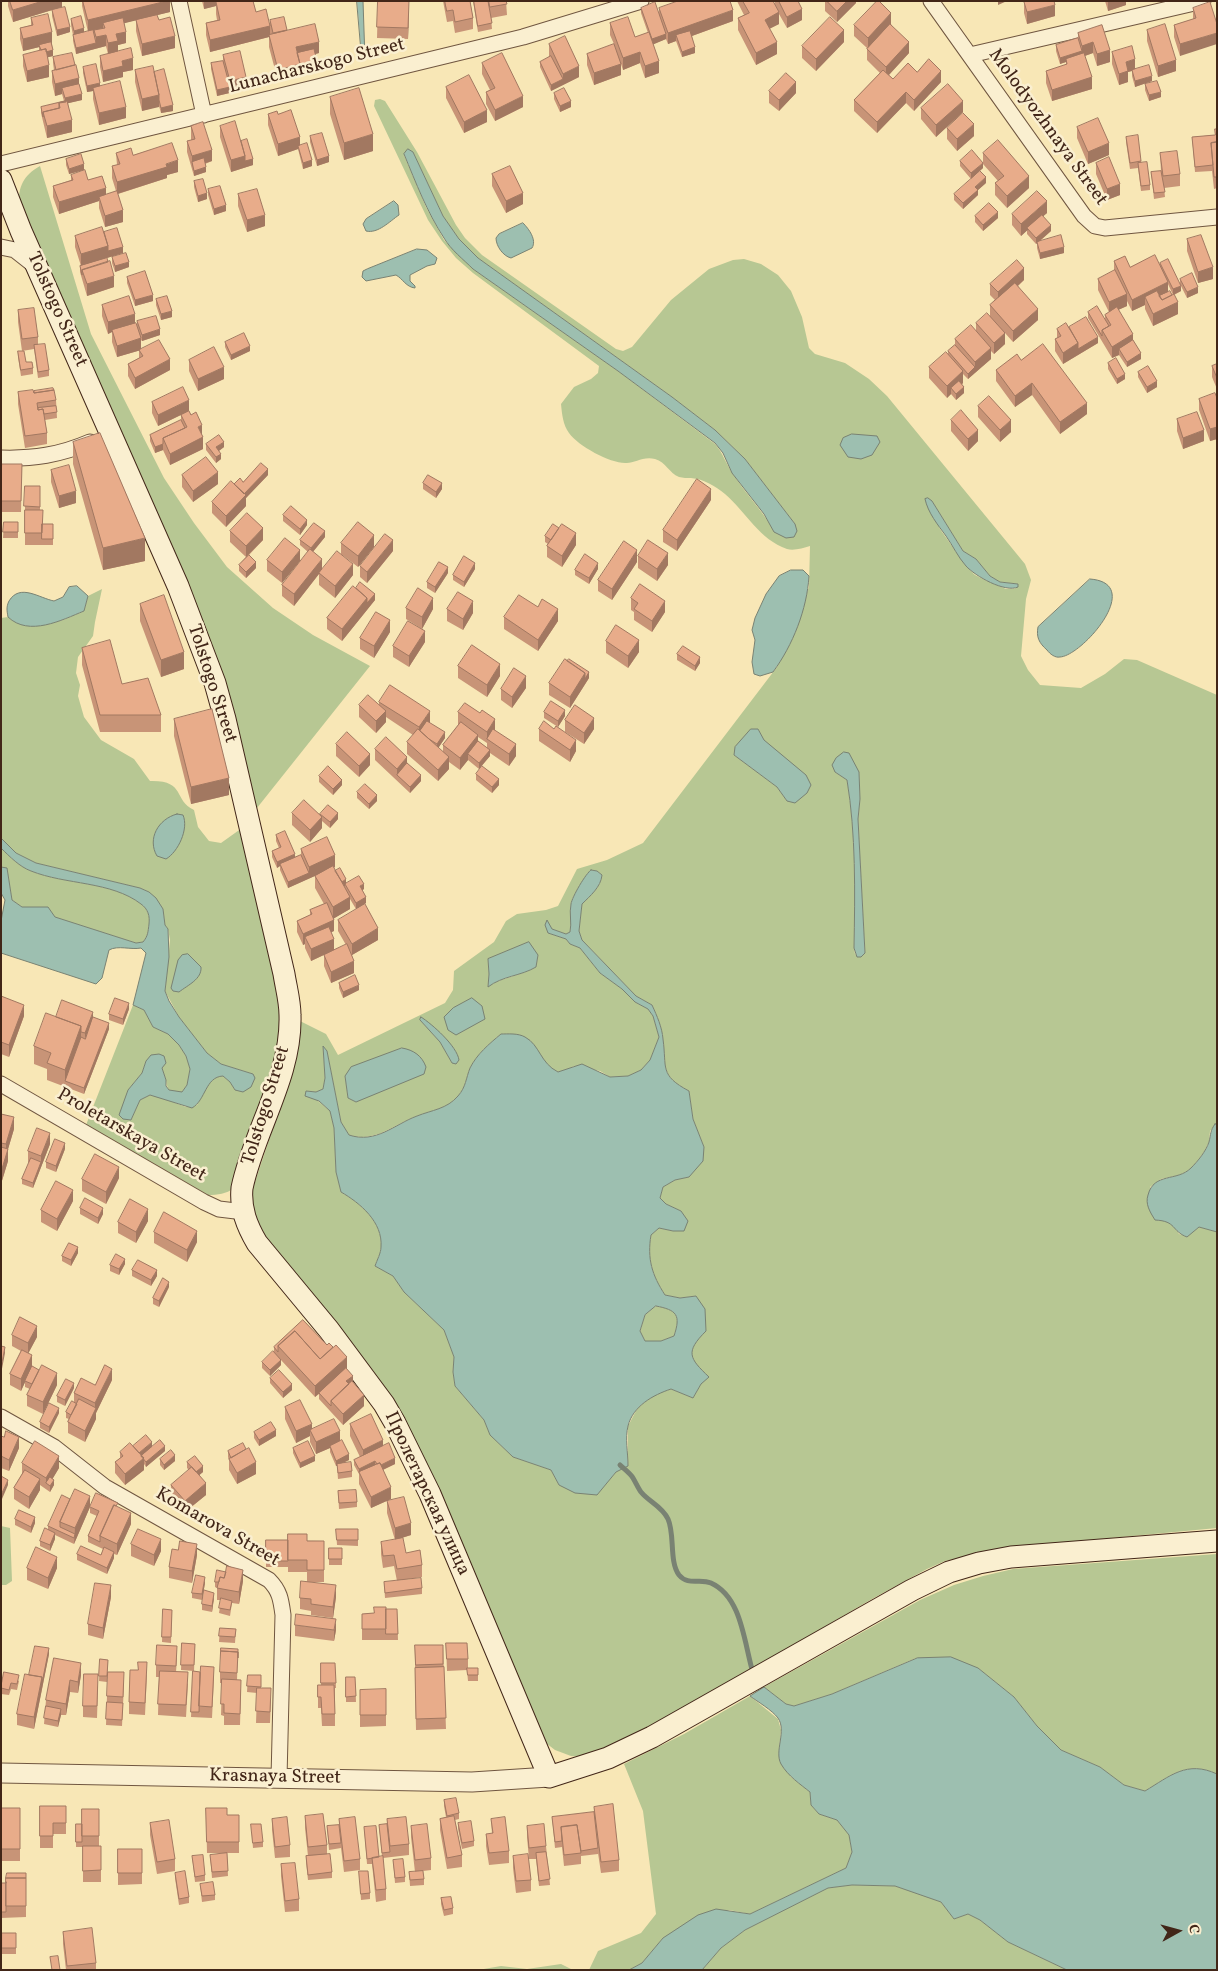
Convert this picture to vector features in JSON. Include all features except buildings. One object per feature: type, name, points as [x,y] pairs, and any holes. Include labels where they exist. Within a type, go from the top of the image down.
[{"type":"main road","name":"Tolstogo Street","points":[[3,186],[178,586],[215,683],[226,719],[289,1001],[289,1032],[282,1073],[244,1181],[242,1196],[244,1212]]},
{"type":"main road","name":"Пролетарская улица","points":[[244,1212],[248,1228],[257,1243],[328,1330],[384,1404],[396,1423],[430,1494],[549,1777]]},
{"type":"main road","points":[[549,1777],[608,1758],[717,1702],[912,1590],[948,1572],[979,1563],[1010,1558],[1217,1542]]},
{"type":"street","points":[[179,1],[204,115]]},
{"type":"street","name":"Lunacharskogo Street","points":[[1,164],[523,37],[641,1]]},
{"type":"street","name":"Molodyozhnaya Street","points":[[931,1],[1084,216],[1095,226],[1118,228],[1217,217]]},
{"type":"street","points":[[970,56],[1203,1]]},
{"type":"street","points":[[1,216],[3,186]]},
{"type":"street","points":[[1,247],[15,250],[37,267]]},
{"type":"street","points":[[1,458],[28,458],[52,455],[79,447],[110,433]]},
{"type":"street","name":"Proletarskaya Street","points":[[1,1084],[204,1202],[219,1209],[244,1212]]},
{"type":"street","name":"Komarova Street","points":[[1,1417],[54,1447],[105,1487],[269,1580],[276,1587],[280,1593],[283,1615],[279,1778]]},
{"type":"street","name":"Krasnaya Street","points":[[1,1773],[472,1782],[549,1777]]},
{"type":"green space","points":[[375,100],[385,101],[417,152],[456,225],[465,238],[482,255],[616,349],[623,351],[632,347],[671,300],[709,269],[733,260],[744,259],[761,264],[778,275],[791,291],[802,317],[809,348],[815,354],[845,363],[869,379],[887,396],[1025,564],[1031,580],[1026,599],[1021,656],[1028,670],[1040,685],[1081,688],[1105,674],[1124,659],[1137,660],[1217,695],[1217,1124],[1210,1131],[1209,1142],[1204,1152],[1191,1169],[1180,1175],[1161,1179],[1150,1187],[1166,1221],[1174,1225],[1179,1234],[1187,1236],[1199,1227],[1217,1232],[1217,1528],[1005,1548],[945,1561],[872,1599],[658,1724],[585,1757],[571,1756],[555,1750],[542,1740],[414,1445],[260,1235],[252,1212],[252,1191],[289,1080],[298,1020],[326,1034],[338,1055],[445,1003],[453,990],[454,971],[494,942],[506,921],[517,914],[546,910],[558,906],[577,869],[607,860],[643,843],[777,667],[809,587],[810,546],[793,550],[777,545],[761,532],[725,494],[705,481],[679,477],[659,460],[646,458],[628,463],[611,460],[587,448],[573,438],[565,426],[561,404],[574,387],[591,379],[598,373],[599,366],[473,273],[456,258],[428,220],[374,106]],"holes":[[[413,152],[443,216],[459,239],[478,258],[715,430],[745,459],[795,524],[774,531],[733,474],[715,444],[618,371],[473,269],[444,240],[426,207],[404,155]],[[932,501],[963,551],[976,559],[990,576],[1000,582],[1018,584],[1015,589],[1006,589],[975,575],[966,566],[940,529]],[[758,729],[787,801],[777,787],[734,755]],[[835,772],[859,772],[860,799],[858,819],[865,953],[861,957],[855,954],[854,948],[854,864],[847,780]],[[591,870],[597,871],[602,875],[597,887],[582,903],[579,931],[582,940],[636,996],[652,1005],[662,1031],[666,1070],[673,1080],[689,1091],[693,1119],[704,1147],[689,1177],[675,1180],[663,1187],[660,1198],[666,1204],[681,1211],[673,1231],[659,1228],[651,1235],[650,1244],[650,1259],[654,1274],[665,1295],[680,1298],[696,1296],[706,1331],[696,1340],[691,1353],[701,1384],[693,1398],[671,1389],[653,1394],[637,1409],[628,1426],[628,1465],[616,1472],[597,1494],[559,1485],[551,1470],[513,1457],[490,1435],[484,1420],[455,1386],[453,1372],[454,1357],[444,1330],[404,1292],[393,1276],[375,1266],[381,1249],[381,1238],[378,1229],[369,1214],[341,1192],[336,1172],[334,1128],[330,1111],[306,1091],[316,1092],[323,1089],[325,1078],[323,1047],[327,1051],[341,1122],[349,1135],[368,1137],[449,1104],[463,1089],[470,1068],[476,1058],[501,1034],[543,1060],[548,1068],[558,1072],[566,1071],[574,1066],[600,1071],[610,1077],[628,1076],[641,1070],[650,1060],[659,1037],[653,1016],[648,1009],[635,1002],[622,989],[600,973],[580,948],[570,944],[566,939],[548,933],[552,929],[566,934],[570,932],[571,904],[576,891]],[[538,955],[536,967],[488,986],[488,959]],[[420,1020],[425,1020],[454,1049],[452,1063],[440,1042]],[[402,1048],[356,1102],[348,1098],[345,1076]]]},
{"type":"green space","points":[[40,166],[91,334],[164,478],[194,523],[227,567],[273,608],[313,635],[370,666],[253,813],[243,762],[19,205],[23,182],[30,173]]},
{"type":"green space","points":[[102,589],[93,636],[78,657],[76,673],[80,685],[78,696],[84,717],[101,740],[134,759],[150,781],[169,784],[174,787],[183,801],[194,810],[198,827],[209,841],[221,843],[242,828],[283,1011],[280,1049],[234,1188],[222,1194],[208,1195],[86,1125],[133,1005],[144,1010],[153,1027],[168,1034],[179,1045],[186,1056],[190,1069],[187,1085],[182,1092],[171,1092],[168,1089],[162,1068],[146,1061],[142,1073],[128,1090],[121,1118],[131,1120],[140,1100],[150,1095],[186,1107],[197,1105],[207,1086],[214,1079],[223,1076],[235,1090],[253,1074],[221,1064],[207,1053],[179,1017],[165,991],[170,940],[168,929],[165,925],[163,909],[149,892],[140,888],[36,863],[16,853],[1,838],[1,618],[8,617],[13,621],[47,624],[63,620],[84,611],[88,596]]},
{"type":"green space","points":[[1,848],[19,864],[31,871],[116,891],[141,904],[147,910],[149,918],[148,932],[145,940],[136,943],[54,917],[47,907],[22,907],[12,900],[7,869],[1,867]]},
{"type":"green space","points":[[656,1306],[669,1309],[676,1315],[677,1323],[674,1336],[661,1341],[645,1341],[640,1332],[645,1315]]},
{"type":"green space","points":[[1,1526],[10,1528],[12,1581],[6,1585],[1,1585]]},
{"type":"green space","points":[[1217,1554],[1217,1774],[1206,1770],[1187,1769],[1171,1775],[1145,1791],[1124,1785],[1100,1767],[1061,1750],[1037,1726],[1014,1697],[978,1668],[916,1658],[832,1694],[794,1706],[786,1704],[764,1687],[920,1600],[954,1585],[983,1576],[1013,1569]]},
{"type":"green space","points":[[750,1696],[778,1719],[781,1730],[779,1749],[791,1777],[810,1792],[811,1805],[819,1814],[837,1820],[849,1835],[852,1852],[846,1868],[750,1914],[729,1910],[663,1938],[642,1963],[629,1970],[589,1970],[598,1951],[641,1933],[656,1914],[643,1811],[624,1764],[684,1734]]},
{"type":"green space","points":[[852,1885],[895,1886],[941,1902],[954,1919],[968,1914],[980,1920],[1008,1942],[1067,1970],[702,1970],[721,1948],[745,1930],[827,1888]]},
{"type":"green space","points":[[561,1964],[573,1970],[478,1970],[501,1966],[527,1969]]},
{"type":"shaded area","points":[[357,1],[363,1],[365,60],[362,59]]},
{"type":"shaded area","points":[[408,149],[413,152],[443,216],[459,239],[478,258],[715,430],[745,459],[795,524],[797,531],[794,537],[786,538],[774,532],[764,514],[732,473],[723,453],[715,443],[618,371],[473,269],[457,254],[444,238],[427,208],[404,154]]},
{"type":"shaded area","points":[[394,201],[398,205],[399,215],[375,231],[366,231],[363,224],[366,219]]},
{"type":"shaded area","points":[[523,223],[533,238],[532,248],[511,258],[508,257],[500,250],[496,238],[499,234]]},
{"type":"shaded area","points":[[417,249],[427,250],[437,258],[435,264],[410,275],[410,281],[415,288],[409,286],[396,275],[366,281],[362,277],[363,271]]},
{"type":"shaded area","points":[[852,434],[877,436],[880,442],[872,455],[861,459],[848,457],[840,445],[843,438]]},
{"type":"shaded area","points":[[928,498],[932,501],[963,551],[976,559],[990,576],[1000,582],[1018,584],[1018,587],[1006,588],[998,586],[983,579],[966,566],[931,514],[925,499]]},
{"type":"shaded area","points":[[791,570],[803,570],[809,576],[802,614],[787,650],[773,672],[760,676],[754,674],[752,662],[755,640],[752,630],[755,618],[766,594],[779,576]]},
{"type":"shaded area","points":[[1090,579],[1106,583],[1112,593],[1111,605],[1094,633],[1082,645],[1070,654],[1060,657],[1054,656],[1040,642],[1037,634],[1038,627]]},
{"type":"shaded area","points":[[77,586],[88,596],[84,611],[56,622],[35,626],[16,623],[8,617],[7,607],[9,601],[19,593],[30,593],[54,601],[63,597],[69,587]]},
{"type":"shaded area","points":[[751,729],[758,729],[764,740],[806,775],[811,785],[807,793],[795,803],[787,801],[777,787],[734,755],[735,747]]},
{"type":"shaded area","points":[[844,752],[849,753],[859,772],[860,799],[858,819],[865,953],[861,957],[857,957],[854,948],[855,885],[847,780],[835,772],[832,765],[836,758]]},
{"type":"shaded area","points":[[177,814],[183,815],[185,827],[181,840],[175,851],[166,859],[157,856],[153,843],[156,830],[164,820]]},
{"type":"shaded area","points":[[1,838],[16,853],[36,863],[140,888],[156,898],[163,909],[165,925],[168,929],[169,957],[165,991],[169,1001],[207,1053],[221,1064],[253,1074],[255,1078],[251,1087],[243,1092],[235,1090],[223,1076],[217,1077],[209,1084],[200,1100],[192,1108],[150,1095],[140,1100],[131,1120],[123,1119],[119,1115],[128,1090],[142,1073],[146,1061],[151,1055],[159,1054],[164,1056],[166,1063],[162,1068],[166,1086],[169,1090],[182,1092],[187,1085],[190,1069],[186,1056],[179,1045],[168,1034],[153,1027],[144,1010],[133,1005],[146,953],[141,948],[116,948],[109,950],[102,978],[96,984],[1,953],[1,921],[5,900],[1,893],[1,867],[7,868],[12,900],[22,907],[48,907],[55,917],[136,943],[143,942],[147,936],[148,913],[141,904],[116,891],[59,879],[27,869],[1,848]]},
{"type":"shaded area","points":[[591,870],[597,871],[602,875],[597,887],[582,904],[579,931],[582,940],[636,996],[652,1005],[662,1030],[666,1070],[673,1080],[689,1091],[693,1119],[704,1147],[703,1161],[689,1177],[675,1180],[663,1187],[660,1198],[666,1204],[681,1211],[688,1221],[684,1231],[659,1228],[651,1235],[650,1259],[654,1274],[665,1295],[680,1298],[696,1296],[705,1309],[706,1331],[695,1344],[692,1355],[697,1365],[709,1377],[701,1384],[693,1398],[671,1389],[651,1398],[639,1407],[631,1419],[627,1431],[628,1466],[616,1472],[597,1495],[575,1493],[559,1485],[551,1470],[513,1457],[490,1435],[484,1420],[455,1386],[453,1372],[454,1357],[444,1330],[404,1292],[393,1276],[375,1266],[380,1254],[381,1238],[369,1214],[341,1192],[336,1172],[334,1128],[330,1111],[319,1101],[305,1096],[306,1091],[316,1092],[323,1089],[325,1078],[323,1046],[327,1051],[341,1122],[349,1135],[359,1137],[377,1135],[409,1119],[449,1104],[463,1089],[470,1068],[476,1058],[501,1034],[516,1034],[530,1040],[547,1064],[558,1072],[582,1064],[610,1077],[628,1076],[641,1070],[650,1060],[659,1037],[653,1016],[648,1009],[635,1002],[622,989],[600,973],[580,948],[570,944],[566,939],[548,933],[545,925],[547,920],[552,929],[566,934],[570,932],[570,907]],"holes":[[[656,1306],[669,1309],[676,1315],[677,1323],[674,1336],[661,1341],[645,1341],[640,1331],[645,1315]]]},
{"type":"shaded area","points":[[529,942],[538,955],[536,967],[499,980],[488,987],[488,959]]},
{"type":"shaded area","points":[[188,954],[201,967],[201,971],[194,981],[179,992],[173,991],[171,988],[178,960],[182,955]]},
{"type":"shaded area","points":[[472,998],[482,1006],[485,1019],[456,1035],[448,1030],[444,1017],[453,1008]]},
{"type":"shaded area","points":[[421,1017],[454,1048],[459,1060],[456,1064],[452,1063],[440,1042],[420,1020]]},
{"type":"shaded area","points":[[402,1048],[414,1052],[420,1057],[426,1067],[424,1074],[356,1102],[348,1098],[345,1076],[351,1067]]},
{"type":"shaded area","points":[[1215,1124],[1217,1124],[1217,1232],[1199,1227],[1187,1237],[1178,1232],[1171,1224],[1155,1220],[1150,1211],[1147,1198],[1155,1183],[1179,1175],[1194,1165],[1206,1149]]},
{"type":"shaded area","points":[[951,1657],[978,1668],[1014,1697],[1037,1726],[1061,1750],[1100,1767],[1124,1785],[1145,1791],[1171,1775],[1188,1769],[1206,1770],[1217,1774],[1217,1970],[1067,1970],[1008,1942],[980,1920],[968,1914],[954,1919],[941,1902],[895,1886],[852,1885],[828,1888],[745,1930],[721,1948],[702,1970],[629,1970],[642,1963],[663,1938],[698,1915],[716,1909],[750,1914],[846,1868],[852,1852],[849,1835],[837,1820],[819,1814],[811,1805],[810,1792],[794,1780],[781,1764],[779,1753],[781,1729],[778,1718],[750,1696],[764,1687],[786,1704],[794,1706],[832,1694],[917,1658]]},
{"type":"waterway","points":[[620,1465],[632,1476],[641,1492],[668,1519],[674,1563],[679,1575],[686,1580],[711,1583],[729,1599],[736,1610],[740,1622],[753,1673]]}]
